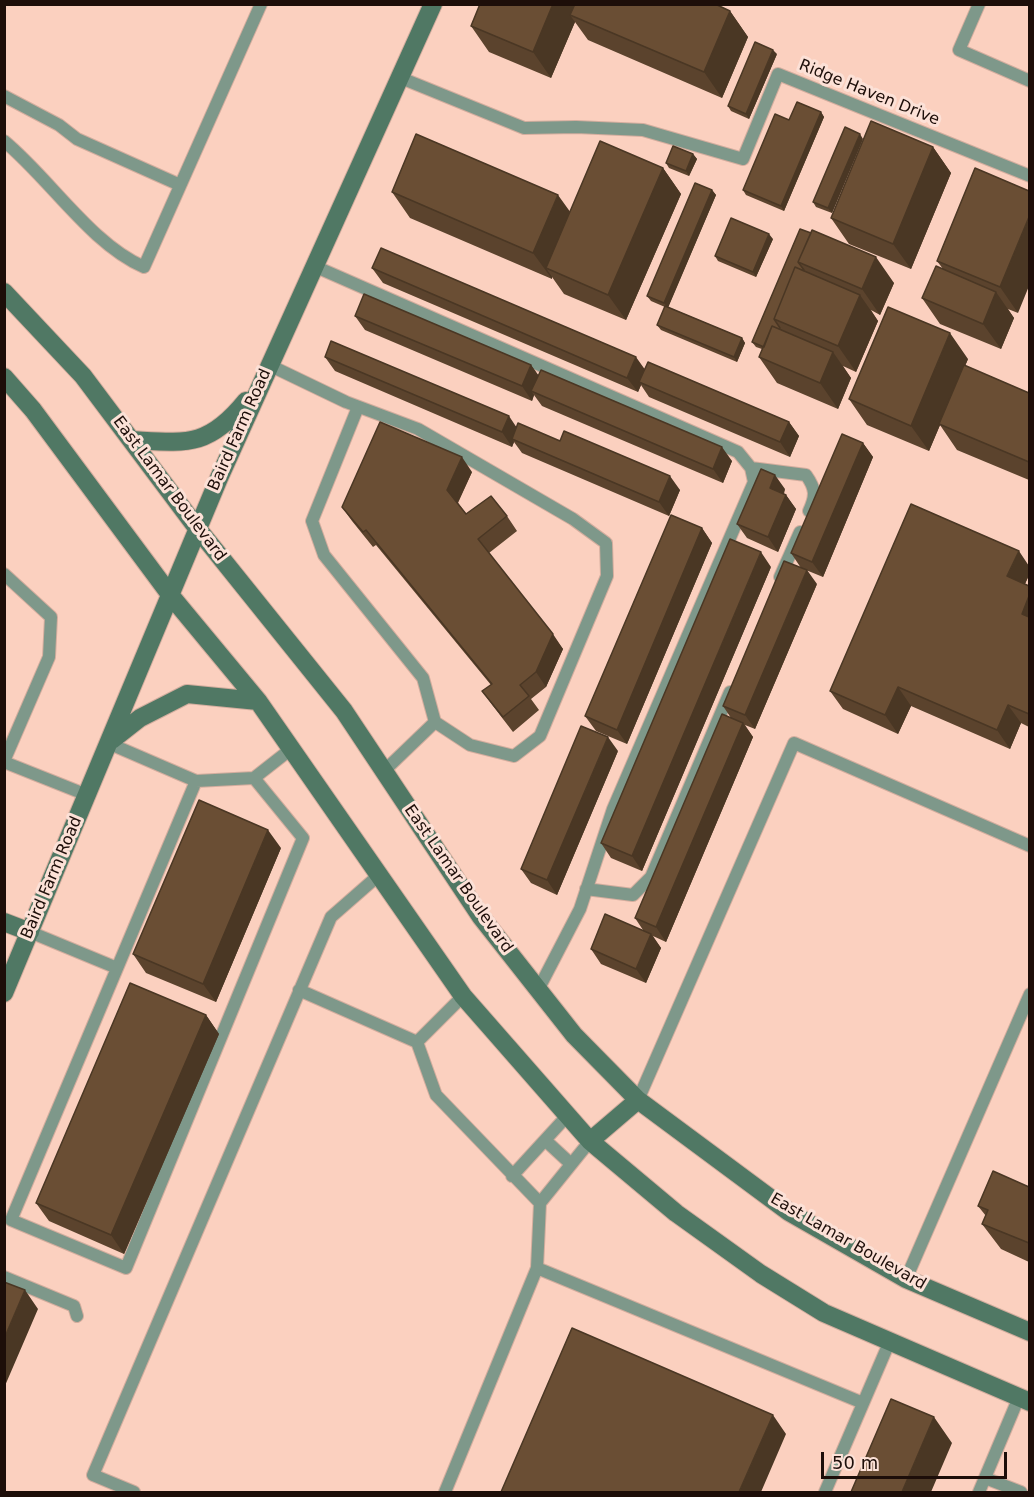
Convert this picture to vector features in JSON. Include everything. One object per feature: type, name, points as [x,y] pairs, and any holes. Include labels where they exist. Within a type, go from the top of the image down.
[{"type":"main road","name":"Baird Farm Road","points":[[4,993],[171,596],[197,528],[433,4]]},
{"type":"main road","name":"East Lamar Boulevard","points":[[4,292],[83,376],[197,528],[344,711],[481,917],[538,990],[574,1035],[638,1100],[789,1212],[906,1279],[1029,1332]]},
{"type":"main road","points":[[4,377],[33,410],[171,596],[258,701],[462,996],[590,1141],[676,1213],[760,1274],[824,1313],[1024,1400]]},
{"type":"main road","points":[[131,440],[184,443],[212,435],[233,418],[261,384]]},
{"type":"main road","points":[[108,743],[140,718],[187,694],[258,701]]},
{"type":"main road","points":[[4,922],[30,932]]},
{"type":"main road","points":[[590,1141],[638,1100]]},
{"type":"lane","points":[[4,141],[31,163],[113,251],[144,267],[261,4]]},
{"type":"lane","points":[[979,4],[959,51],[1029,81]]},
{"type":"lane","name":"Ridge Haven Drive","points":[[401,78],[524,128],[576,127],[643,130],[743,159],[778,74],[1029,176]]},
{"type":"lane","points":[[4,96],[59,125],[77,139],[180,185]]},
{"type":"lane","points":[[314,266],[738,452],[751,468],[753,482],[613,808],[580,909],[538,990]]},
{"type":"lane","points":[[269,365],[358,407],[418,429],[573,519],[606,543],[608,576],[540,736],[514,756],[471,745],[435,722],[423,678],[324,555],[312,521],[358,407]]},
{"type":"lane","points":[[751,468],[806,475],[815,487],[814,500],[777,585]]},
{"type":"lane","points":[[4,574],[51,617],[49,657],[4,761],[87,795]]},
{"type":"lane","points":[[586,889],[633,895],[651,877],[735,681]]},
{"type":"lane","points":[[384,771],[435,722]]},
{"type":"lane","points":[[108,743],[196,781],[254,778],[291,749]]},
{"type":"lane","points":[[638,1100],[794,743],[1029,846]]},
{"type":"lane","points":[[196,781],[8,1218],[126,1268],[303,838],[254,778]]},
{"type":"lane","points":[[134,1492],[93,1475],[331,917],[380,875]]},
{"type":"lane","points":[[30,932],[117,968]]},
{"type":"lane","points":[[299,990],[417,1042],[436,1095],[540,1203]]},
{"type":"lane","points":[[906,1279],[1029,994]]},
{"type":"lane","points":[[417,1042],[462,996]]},
{"type":"lane","points":[[512,1176],[567,1116]]},
{"type":"lane","points":[[545,1140],[571,1164]]},
{"type":"lane","points":[[445,1492],[537,1268],[540,1203],[590,1141]]},
{"type":"lane","points":[[537,1268],[863,1403]]},
{"type":"lane","points":[[4,1276],[74,1306],[77,1316]]},
{"type":"lane","points":[[825,1492],[889,1343]]},
{"type":"lane","points":[[979,1492],[1024,1400]]},
{"type":"lane","points":[[986,1478],[1020,1492]]},
{"type":"building","points":[[480,4],[553,4],[533,52],[471,26]]},
{"type":"building","points":[[575,4],[715,4],[730,11],[704,72],[570,15]]},
{"type":"building","points":[[755,42],[773,50],[746,114],[728,106]]},
{"type":"building","points":[[797,102],[821,112],[781,206],[743,190],[775,114],[789,120]]},
{"type":"building","points":[[871,121],[933,147],[893,244],[831,218]]},
{"type":"building","points":[[845,127],[860,134],[828,208],[813,202]]},
{"type":"building","points":[[416,134],[558,195],[533,253],[392,192]]},
{"type":"building","points":[[600,141],[663,168],[608,295],[546,268]]},
{"type":"building","points":[[673,146],[693,154],[686,171],[666,163]]},
{"type":"building","points":[[975,168],[1029,191],[1029,217],[1000,287],[937,261]]},
{"type":"building","points":[[695,183],[712,190],[664,303],[647,296]]},
{"type":"building","points":[[731,218],[769,234],[753,272],[715,256]]},
{"type":"building","points":[[800,229],[811,233],[798,262],[804,271],[795,267],[774,319],[780,328],[772,326],[764,347],[752,342]]},
{"type":"building","points":[[812,230],[876,257],[862,289],[798,262]]},
{"type":"building","points":[[381,248],[636,357],[627,378],[372,268]]},
{"type":"building","points":[[936,266],[996,292],[983,324],[922,298]]},
{"type":"building","points":[[795,267],[860,295],[838,346],[774,319]]},
{"type":"building","points":[[364,294],[531,365],[522,386],[355,316]]},
{"type":"building","points":[[665,306],[742,338],[734,357],[657,325]]},
{"type":"building","points":[[888,307],[950,333],[911,426],[849,399]]},
{"type":"building","points":[[772,326],[833,352],[820,383],[759,357]]},
{"type":"building","points":[[331,341],[509,416],[502,432],[325,357]]},
{"type":"building","points":[[648,362],[789,422],[780,442],[639,382]]},
{"type":"building","points":[[964,365],[1029,393],[1029,462],[939,424]]},
{"type":"building","points":[[541,370],[722,447],[713,469],[531,391]]},
{"type":"building","points":[[380,422],[462,457],[447,490],[466,514],[491,496],[507,516],[478,539],[553,634],[536,672],[520,685],[529,696],[503,717],[482,691],[492,684],[366,530],[363,532],[342,507]]},
{"type":"building","points":[[518,423],[560,441],[564,431],[670,476],[659,502],[512,439]]},
{"type":"building","points":[[842,434],[863,443],[812,562],[791,553]]},
{"type":"building","points":[[761,469],[775,475],[770,488],[786,495],[768,537],[737,524]]},
{"type":"building","points":[[911,504],[1019,551],[1007,576],[1029,586],[1029,596],[1022,614],[1029,617],[1029,714],[1008,705],[997,730],[898,687],[885,715],[830,691]]},
{"type":"building","points":[[671,515],[702,528],[617,730],[585,716]]},
{"type":"building","points":[[730,539],[761,552],[632,856],[601,843]]},
{"type":"building","points":[[784,561],[807,570],[745,715],[723,706]]},
{"type":"building","points":[[722,714],[743,723],[656,927],[635,918]]},
{"type":"building","points":[[581,726],[608,737],[547,880],[521,869]]},
{"type":"building","points":[[199,800],[268,830],[203,984],[133,954]]},
{"type":"building","points":[[605,914],[651,934],[636,969],[591,949]]},
{"type":"building","points":[[130,983],[206,1015],[111,1235],[36,1203]]},
{"type":"building","points":[[993,1171],[1029,1187],[1029,1243],[982,1224],[988,1210],[978,1206]]},
{"type":"building","points":[[4,1282],[25,1290],[4,1339]]},
{"type":"building","points":[[572,1328],[773,1415],[739,1492],[501,1492]]},
{"type":"building","points":[[891,1399],[934,1417],[902,1492],[851,1492]]}]
